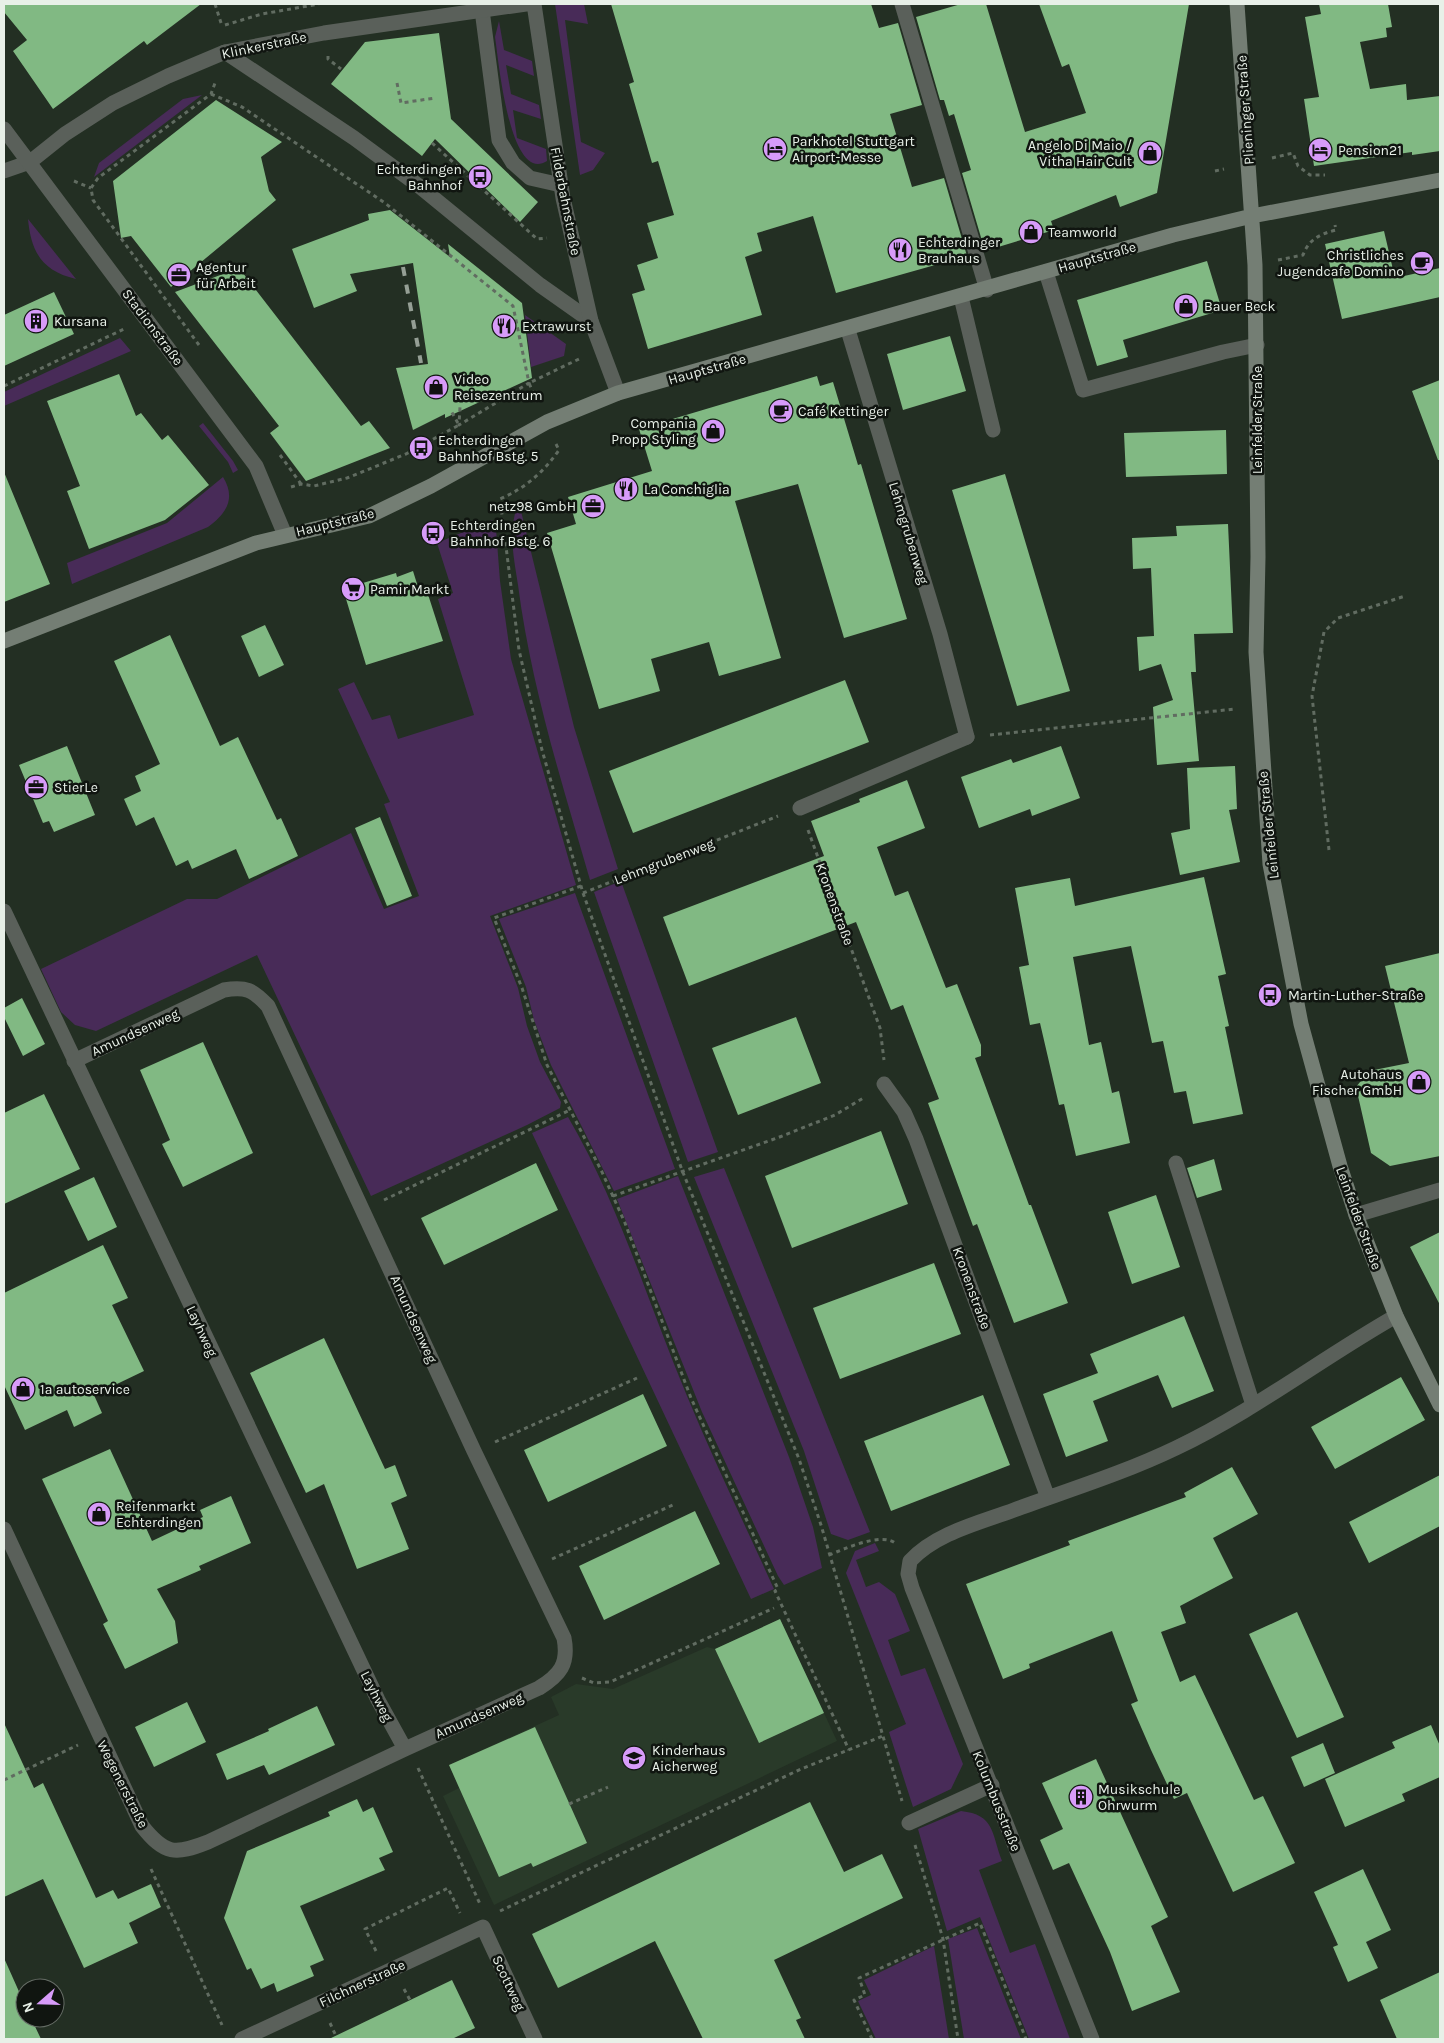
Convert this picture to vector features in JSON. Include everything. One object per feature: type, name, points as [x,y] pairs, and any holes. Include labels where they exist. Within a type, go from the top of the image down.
[{"type":"main road","name":"Plieninger Straße","points":[[1237,4],[1252,216]]},
{"type":"main road","name":"Hauptstraße","points":[[4,641],[218,556],[285,535],[369,516],[423,490],[547,422],[618,393],[848,330],[1173,235],[1252,216],[1440,180]]},
{"type":"main road","name":"Leinfelder Straße","points":[[1252,216],[1257,345],[1256,652],[1258,707],[1270,864],[1301,1024],[1356,1215],[1396,1316],[1440,1405]]},
{"type":"street","name":"Klinkerstraße","points":[[4,171],[30,162],[65,134],[113,102],[225,52],[324,33],[526,4]]},
{"type":"street","name":"Filderbahnstraße","points":[[534,4],[561,186],[591,321],[618,393]]},
{"type":"street","points":[[902,4],[987,290]]},
{"type":"street","points":[[482,10],[499,140],[513,163],[530,178],[561,186]]},
{"type":"street","points":[[225,52],[354,138],[419,186],[540,285],[591,321]]},
{"type":"street","name":"Stadionstraße","points":[[4,129],[256,466],[285,535]]},
{"type":"street","points":[[1046,272],[1083,390],[1223,352],[1257,345]]},
{"type":"street","points":[[961,297],[993,430]]},
{"type":"street","name":"Lehmgrubenweg","points":[[848,330],[940,634],[967,738]]},
{"type":"street","points":[[800,808],[967,738]]},
{"type":"street","name":"Layhweg","points":[[4,911],[378,1700],[404,1749]]},
{"type":"street","name":"Amundsenweg","points":[[74,1061],[224,990],[240,987],[255,993],[268,1006],[474,1451],[564,1638],[567,1652],[556,1677],[539,1688],[404,1749]]},
{"type":"street","name":"Kronenstraße","points":[[884,1084],[904,1112],[916,1139],[1048,1498]]},
{"type":"street","points":[[1176,1163],[1253,1405]]},
{"type":"street","points":[[1356,1215],[1440,1190]]},
{"type":"street","points":[[910,1561],[931,1543],[1148,1462],[1179,1447],[1253,1405],[1396,1316]]},
{"type":"street","name":"Wegenerstraße","points":[[4,1529],[142,1826],[156,1844],[167,1850]]},
{"type":"street","name":"Kolumbusstraße","points":[[910,1561],[908,1574],[912,1588],[1092,2039]]},
{"type":"street","points":[[167,1850],[183,1852],[208,1842],[404,1749]]},
{"type":"street","points":[[908,1823],[992,1785]]},
{"type":"street","name":"Filchnerstraße","points":[[242,2039],[476,1930]]},
{"type":"street","name":"Scottweg","points":[[476,1930],[535,2039]]},
{"type":"path","points":[[203,350],[93,200],[91,188],[98,178],[211,94],[225,52],[223,25],[262,14],[319,4]]},
{"type":"path","points":[[397,83],[401,103],[435,98]]},
{"type":"path","points":[[211,94],[242,107],[385,203],[513,306],[529,383],[559,450],[538,476],[520,490],[500,499],[519,650],[542,750],[583,893],[682,1170],[799,1459],[943,1939],[958,2039]]},
{"type":"path","points":[[432,143],[537,239],[572,234]]},
{"type":"path","points":[[4,386],[125,329]]},
{"type":"path","points":[[268,492],[301,484],[314,486],[347,478],[406,454],[529,383],[573,361],[602,351]]},
{"type":"path","points":[[459,425],[460,407]]},
{"type":"path","points":[[450,409],[459,425]]},
{"type":"path","points":[[278,453],[301,484]]},
{"type":"path","points":[[1328,850],[1312,696],[1324,632],[1338,618],[1405,596]]},
{"type":"path","points":[[967,738],[1258,707]]},
{"type":"path","name":"Lehmgrubenweg","points":[[583,893],[800,808]]},
{"type":"path","name":"Kronenstraße","points":[[800,808],[880,1028],[884,1084]]},
{"type":"path","points":[[582,886],[494,918],[522,988],[547,1065],[613,1196],[691,1398],[778,1589],[774,1591],[849,1750]]},
{"type":"path","points":[[613,1196],[682,1170],[716,1161],[835,1114],[884,1084]]},
{"type":"path","points":[[364,1210],[570,1110]]},
{"type":"path","points":[[474,1451],[637,1378]]},
{"type":"path","points":[[531,1568],[675,1504]]},
{"type":"path","points":[[829,1555],[882,1539],[892,1540],[910,1561]]},
{"type":"path","points":[[561,1669],[594,1683],[610,1682],[774,1608]]},
{"type":"path","points":[[4,1780],[99,1736]]},
{"type":"path","points":[[476,1930],[497,1913],[582,1871],[801,1769],[883,1736]]},
{"type":"path","points":[[404,1749],[416,1764],[480,1903],[476,1930]]},
{"type":"path","points":[[570,1804],[608,1787]]},
{"type":"path","points":[[167,1850],[151,1870],[223,2027]]},
{"type":"path","points":[[386,1972],[365,1929],[448,1888],[476,1930]]},
{"type":"path","points":[[872,2039],[854,2000],[865,1994],[859,1978],[980,1923],[1026,2039]]},
{"type":"shaded area","points":[[555,4],[584,4],[588,24],[565,20],[581,142],[605,153],[593,170],[580,175]]},
{"type":"shaded area","points":[[499,21],[504,50],[532,61],[534,76],[506,65],[511,94],[539,105],[541,119],[513,110],[517,138],[546,149],[547,161],[534,163],[523,154],[515,137],[508,115],[499,67],[495,37]]},
{"type":"shaded area","points":[[202,95],[94,177],[99,163],[183,99]]},
{"type":"shaded area","points":[[28,219],[76,279],[55,271],[40,258],[32,241]]},
{"type":"shaded area","points":[[525,315],[566,344],[564,356],[531,367]]},
{"type":"shaded area","points":[[120,338],[131,351],[4,406],[4,392]]},
{"type":"shaded area","points":[[203,423],[238,470],[233,473],[228,462],[199,426]]},
{"type":"shaded area","points":[[223,477],[229,492],[228,505],[215,522],[208,527],[72,584],[67,563],[167,523]]},
{"type":"shaded area","points":[[519,503],[574,727],[618,869],[590,880],[548,734],[524,623],[512,543],[513,523]]},
{"type":"shaded area","points":[[492,520],[496,529],[500,581],[511,659],[576,885],[490,916],[518,988],[527,1026],[540,1062],[561,1102],[560,1108],[371,1196],[257,955],[96,1031],[75,1025],[61,1012],[41,969],[187,899],[217,899],[351,833],[384,909],[419,896],[384,804],[390,802],[338,689],[354,682],[372,720],[390,715],[398,739],[474,715],[438,599],[453,593],[437,543]]},
{"type":"shaded area","points":[[621,881],[718,1152],[688,1162],[594,892]]},
{"type":"shaded area","points":[[575,893],[675,1169],[614,1191],[551,1065],[534,1020],[526,987],[499,919]]},
{"type":"shaded area","points":[[568,1117],[603,1184],[697,1420],[774,1589],[751,1599],[532,1133]]},
{"type":"shaded area","points":[[724,1168],[870,1532],[848,1540],[831,1534],[804,1451],[694,1177]]},
{"type":"shaded area","points":[[678,1176],[789,1457],[813,1527],[822,1568],[784,1585],[778,1576],[702,1412],[617,1199]]},
{"type":"shaded area","points":[[875,1543],[879,1551],[856,1560],[866,1587],[879,1582],[895,1594],[910,1631],[888,1640],[901,1676],[925,1668],[963,1764],[951,1789],[913,1807],[889,1732],[906,1724],[846,1573],[855,1551]]},
{"type":"shaded area","name":"Kinderhaus Aicherweg","points":[[780,1619],[837,1741],[494,1905],[443,1796],[459,1788],[449,1765],[559,1715],[551,1697],[576,1684],[613,1689],[707,1647],[715,1649]]},
{"type":"shaded area","points":[[961,1811],[980,1816],[986,1821],[993,1833],[1002,1861],[979,1870],[1010,1953],[1035,1944],[1070,2039],[1029,2039],[980,1917],[947,1931],[918,1829]]},
{"type":"shaded area","points":[[977,1928],[1021,2039],[964,2039],[948,1939]]},
{"type":"shaded area","points":[[934,1946],[949,2039],[876,2039],[858,2001],[871,1995],[864,1980]]},
{"type":"building","points":[[4,4],[201,4],[147,45],[144,41],[53,109],[13,51],[27,40],[4,12]]},
{"type":"building","name":"Parkhotel Stuttgart Airport-Messe","points":[[611,4],[871,4],[879,28],[898,23],[922,105],[890,114],[912,187],[944,178],[967,256],[836,293],[813,216],[757,233],[762,251],[745,257],[762,315],[648,349],[632,294],[645,290],[637,265],[658,258],[647,223],[674,215],[658,161],[652,163],[629,84],[634,82]]},
{"type":"building","points":[[961,4],[986,4],[1025,132],[1086,113],[1069,64],[1062,67],[1039,4],[1189,4],[1157,193],[1120,207],[1116,195],[1051,221],[1054,230],[985,251],[962,173],[971,170],[954,114],[949,116],[944,100],[940,100],[916,17]]},
{"type":"building","points":[[1319,4],[1388,4],[1392,27],[1386,28],[1387,37],[1360,42],[1370,89],[1406,84],[1407,100],[1440,96],[1440,151],[1412,155],[1412,152],[1314,166],[1304,99],[1319,97],[1305,17],[1321,14]]},
{"type":"building","points":[[439,33],[451,119],[538,202],[520,222],[435,139],[422,156],[331,84],[365,42]]},
{"type":"building","points":[[216,100],[282,142],[261,157],[269,191],[276,200],[171,287],[131,236],[121,238],[113,181]]},
{"type":"building","points":[[390,210],[450,257],[448,244],[522,303],[532,378],[445,418],[445,414],[413,430],[396,368],[428,364],[413,263],[350,274],[357,291],[314,308],[292,249],[369,220],[368,214]]},
{"type":"building","points":[[1384,231],[1395,278],[1440,268],[1440,297],[1342,319],[1325,244]]},
{"type":"building","points":[[1207,261],[1222,310],[1123,340],[1128,357],[1097,366],[1077,300]]},
{"type":"building","points":[[239,268],[361,426],[369,421],[390,448],[306,481],[270,433],[279,426],[175,292]]},
{"type":"building","name":"Kursana","points":[[54,292],[74,334],[4,366],[4,315]]},
{"type":"building","points":[[950,336],[966,391],[903,410],[887,354]]},
{"type":"building","points":[[119,374],[136,416],[141,413],[162,440],[168,435],[209,485],[165,520],[89,549],[67,491],[80,486],[47,401]]},
{"type":"building","points":[[817,376],[820,386],[833,382],[858,465],[861,464],[907,619],[844,638],[798,484],[735,501],[781,658],[719,676],[709,642],[651,659],[660,691],[599,709],[547,533],[576,524],[568,497],[652,471],[639,429]]},
{"type":"building","points":[[1440,380],[1440,460],[1438,460],[1412,391]]},
{"type":"building","points":[[1226,430],[1227,474],[1126,477],[1124,433]]},
{"type":"building","points":[[4,472],[50,584],[4,602]]},
{"type":"building","points":[[1005,474],[1070,691],[1017,706],[952,490]]},
{"type":"building","points":[[1228,524],[1233,633],[1194,634],[1196,672],[1191,672],[1199,761],[1157,765],[1153,707],[1173,700],[1161,664],[1139,671],[1137,637],[1154,636],[1151,568],[1133,569],[1132,538],[1177,536],[1176,526]]},
{"type":"building","points":[[413,571],[418,587],[425,585],[443,641],[366,665],[343,589],[396,573],[397,577]]},
{"type":"building","points":[[265,625],[284,665],[259,677],[241,636]]},
{"type":"building","points":[[170,635],[220,746],[238,737],[277,820],[281,818],[298,856],[249,879],[236,849],[192,869],[188,860],[176,866],[154,817],[136,826],[124,799],[141,791],[135,776],[160,764],[114,661]]},
{"type":"building","points":[[845,680],[869,742],[633,833],[609,771]]},
{"type":"building","points":[[67,746],[95,815],[54,832],[49,821],[43,823],[19,765]]},
{"type":"building","points":[[1061,746],[1080,798],[1032,816],[1030,809],[979,828],[961,777],[1011,759],[1013,763]]},
{"type":"building","points":[[1235,766],[1237,809],[1229,810],[1240,862],[1180,875],[1171,833],[1190,829],[1187,768]]},
{"type":"building","points":[[907,780],[925,828],[877,847],[895,896],[908,891],[946,988],[957,984],[981,1045],[981,1056],[975,1058],[1029,1205],[1031,1205],[1068,1303],[1014,1323],[977,1224],[973,1226],[928,1103],[939,1099],[903,1005],[891,1010],[856,922],[689,986],[663,917],[824,856],[811,821],[860,802],[859,799]]},
{"type":"building","points":[[380,817],[412,896],[387,906],[355,828]]},
{"type":"building","points":[[1204,877],[1226,974],[1218,976],[1229,1026],[1225,1027],[1243,1114],[1193,1124],[1186,1091],[1174,1093],[1163,1041],[1152,1043],[1131,946],[1073,957],[1089,1045],[1101,1042],[1112,1093],[1119,1091],[1130,1143],[1076,1156],[1064,1104],[1059,1105],[1040,1023],[1030,1025],[1019,967],[1029,965],[1015,888],[1070,878],[1075,906]]},
{"type":"building","points":[[1440,953],[1440,1156],[1390,1166],[1371,1153],[1356,1087],[1369,1071],[1409,1063],[1385,966]]},
{"type":"building","points":[[22,998],[45,1044],[23,1056],[4,1017],[4,1008]]},
{"type":"building","points":[[796,1017],[821,1083],[738,1115],[712,1048]]},
{"type":"building","points":[[203,1042],[253,1153],[183,1187],[162,1144],[170,1140],[140,1070]]},
{"type":"building","points":[[44,1094],[80,1169],[4,1204],[4,1113]]},
{"type":"building","points":[[881,1131],[908,1204],[792,1248],[765,1176]]},
{"type":"building","points":[[1214,1159],[1222,1190],[1197,1198],[1187,1168]]},
{"type":"building","points":[[536,1163],[558,1210],[444,1265],[421,1218]]},
{"type":"building","points":[[94,1177],[117,1227],[88,1241],[64,1191]]},
{"type":"building","points":[[1156,1195],[1180,1267],[1132,1284],[1108,1212]]},
{"type":"building","points":[[1440,1232],[1440,1305],[1410,1247]]},
{"type":"building","points":[[103,1245],[128,1298],[112,1305],[144,1371],[94,1395],[102,1413],[74,1427],[67,1410],[25,1430],[4,1385],[4,1293]]},
{"type":"building","points":[[934,1263],[961,1334],[840,1379],[813,1308]]},
{"type":"building","points":[[1184,1316],[1214,1391],[1172,1408],[1158,1375],[1093,1401],[1108,1441],[1066,1457],[1043,1394],[1098,1373],[1090,1354]]},
{"type":"building","points":[[324,1338],[385,1469],[395,1465],[407,1496],[391,1503],[409,1549],[357,1569],[324,1484],[306,1493],[250,1373]]},
{"type":"building","points":[[1401,1377],[1425,1420],[1335,1469],[1311,1427]]},
{"type":"building","points":[[643,1394],[667,1446],[548,1502],[524,1450]]},
{"type":"building","points":[[983,1395],[1010,1465],[891,1511],[864,1441]]},
{"type":"building","points":[[110,1449],[152,1541],[203,1517],[200,1510],[231,1496],[251,1543],[199,1566],[201,1570],[157,1589],[175,1621],[178,1643],[125,1669],[103,1624],[108,1621],[42,1479]]},
{"type":"building","points":[[1232,1467],[1258,1514],[1213,1538],[1233,1578],[1180,1606],[1186,1623],[1161,1632],[1180,1682],[1195,1675],[1254,1800],[1263,1796],[1295,1863],[1233,1892],[1187,1793],[1174,1799],[1151,1750],[1131,1704],[1138,1701],[1112,1631],[1029,1664],[1030,1668],[1003,1679],[966,1584],[1070,1545],[1068,1541],[1186,1497],[1184,1493]]},
{"type":"building","points":[[1440,1475],[1440,1526],[1369,1563],[1349,1522]]},
{"type":"building","points":[[695,1511],[720,1564],[604,1620],[579,1566]]},
{"type":"building","points":[[1297,1612],[1344,1717],[1297,1738],[1249,1634]]},
{"type":"building","points":[[780,1619],[824,1713],[759,1743],[715,1649]]},
{"type":"building","points":[[187,1702],[206,1742],[154,1767],[135,1727]]},
{"type":"building","points":[[317,1706],[335,1745],[269,1775],[264,1765],[227,1780],[216,1754],[269,1731],[268,1729]]},
{"type":"building","points":[[4,1723],[34,1788],[43,1783],[96,1898],[113,1890],[118,1899],[151,1884],[161,1907],[129,1923],[138,1943],[84,1968],[43,1879],[4,1897]]},
{"type":"building","points":[[1431,1725],[1440,1746],[1440,1777],[1402,1794],[1405,1801],[1345,1827],[1325,1779],[1395,1748],[1392,1742]]},
{"type":"building","points":[[535,1727],[587,1843],[533,1867],[531,1863],[499,1877],[449,1765]]},
{"type":"building","points":[[1323,1743],[1335,1773],[1304,1787],[1291,1757]]},
{"type":"building","points":[[1096,1759],[1168,1917],[1151,1926],[1180,1992],[1132,2011],[1110,1952],[1069,1863],[1053,1870],[1040,1840],[1063,1829],[1042,1783]]},
{"type":"building","points":[[357,1799],[363,1812],[373,1807],[393,1852],[379,1858],[385,1870],[300,1906],[324,1960],[310,1966],[314,1976],[277,1992],[274,1983],[261,1989],[251,1968],[247,1970],[224,1918],[247,1851],[330,1816],[328,1812]]},
{"type":"building","points":[[810,1802],[844,1872],[882,1854],[903,1898],[774,1960],[801,2018],[796,2020],[805,2039],[703,2039],[655,1941],[558,1988],[532,1934]]},
{"type":"building","points":[[1363,1869],[1391,1930],[1366,1942],[1378,1968],[1348,1982],[1333,1947],[1338,1945],[1314,1892]]},
{"type":"building","points":[[4,1958],[15,1983],[15,2028],[36,2028],[41,2039],[4,2039]]},
{"type":"building","points":[[1440,1972],[1440,2039],[1397,2039],[1380,2000]]},
{"type":"building","points":[[452,1980],[475,2028],[452,2039],[329,2039]]},
{"type":"railway","points":[[403,267],[421,363]]},
{"type":"place","name":"Parkhotel Stuttgart Airport-Messe","points":[[775,149]]},
{"type":"place","name":"Pension21","points":[[1320,150]]},
{"type":"place","name":"Angelo Di Maio / Vitha Hair Cult","points":[[1150,153]]},
{"type":"place","name":"Echterdingen Bahnhof","points":[[480,177]]},
{"type":"place","name":"Teamworld","points":[[1031,232]]},
{"type":"place","name":"Echterdinger Brauhaus","points":[[900,250]]},
{"type":"place","name":"Christliches Jugendcafe Domino","points":[[1422,263]]},
{"type":"place","name":"Agentur für Arbeit","points":[[179,275]]},
{"type":"place","name":"Bauer Beck","points":[[1186,306]]},
{"type":"place","name":"Kursana","points":[[36,321]]},
{"type":"place","name":"Extrawurst","points":[[504,326]]},
{"type":"place","name":"Video Reisezentrum","points":[[436,387]]},
{"type":"place","name":"Café Kettinger","points":[[781,411]]},
{"type":"place","name":"Compania Propp Styling","points":[[713,431]]},
{"type":"place","name":"Echterdingen Bahnhof Bstg. 5","points":[[421,448]]},
{"type":"place","name":"La Conchiglia","points":[[626,489]]},
{"type":"place","name":"netz98 GmbH","points":[[593,506]]},
{"type":"place","name":"Echterdingen Bahnhof Bstg. 6","points":[[433,533]]},
{"type":"place","name":"Pamir Markt","points":[[353,589]]},
{"type":"place","name":"StierLe","points":[[36,787]]},
{"type":"place","name":"Martin-Luther-Straße","points":[[1270,995]]},
{"type":"place","name":"Autohaus Fischer GmbH","points":[[1419,1082]]},
{"type":"place","name":"1a autoservice","points":[[23,1389]]},
{"type":"place","name":"Reifenmarkt Echterdingen","points":[[99,1514]]},
{"type":"place","name":"Kinderhaus Aicherweg","points":[[634,1758]]},
{"type":"place","name":"Musikschule Ohrwurm","points":[[1081,1797]]}]
